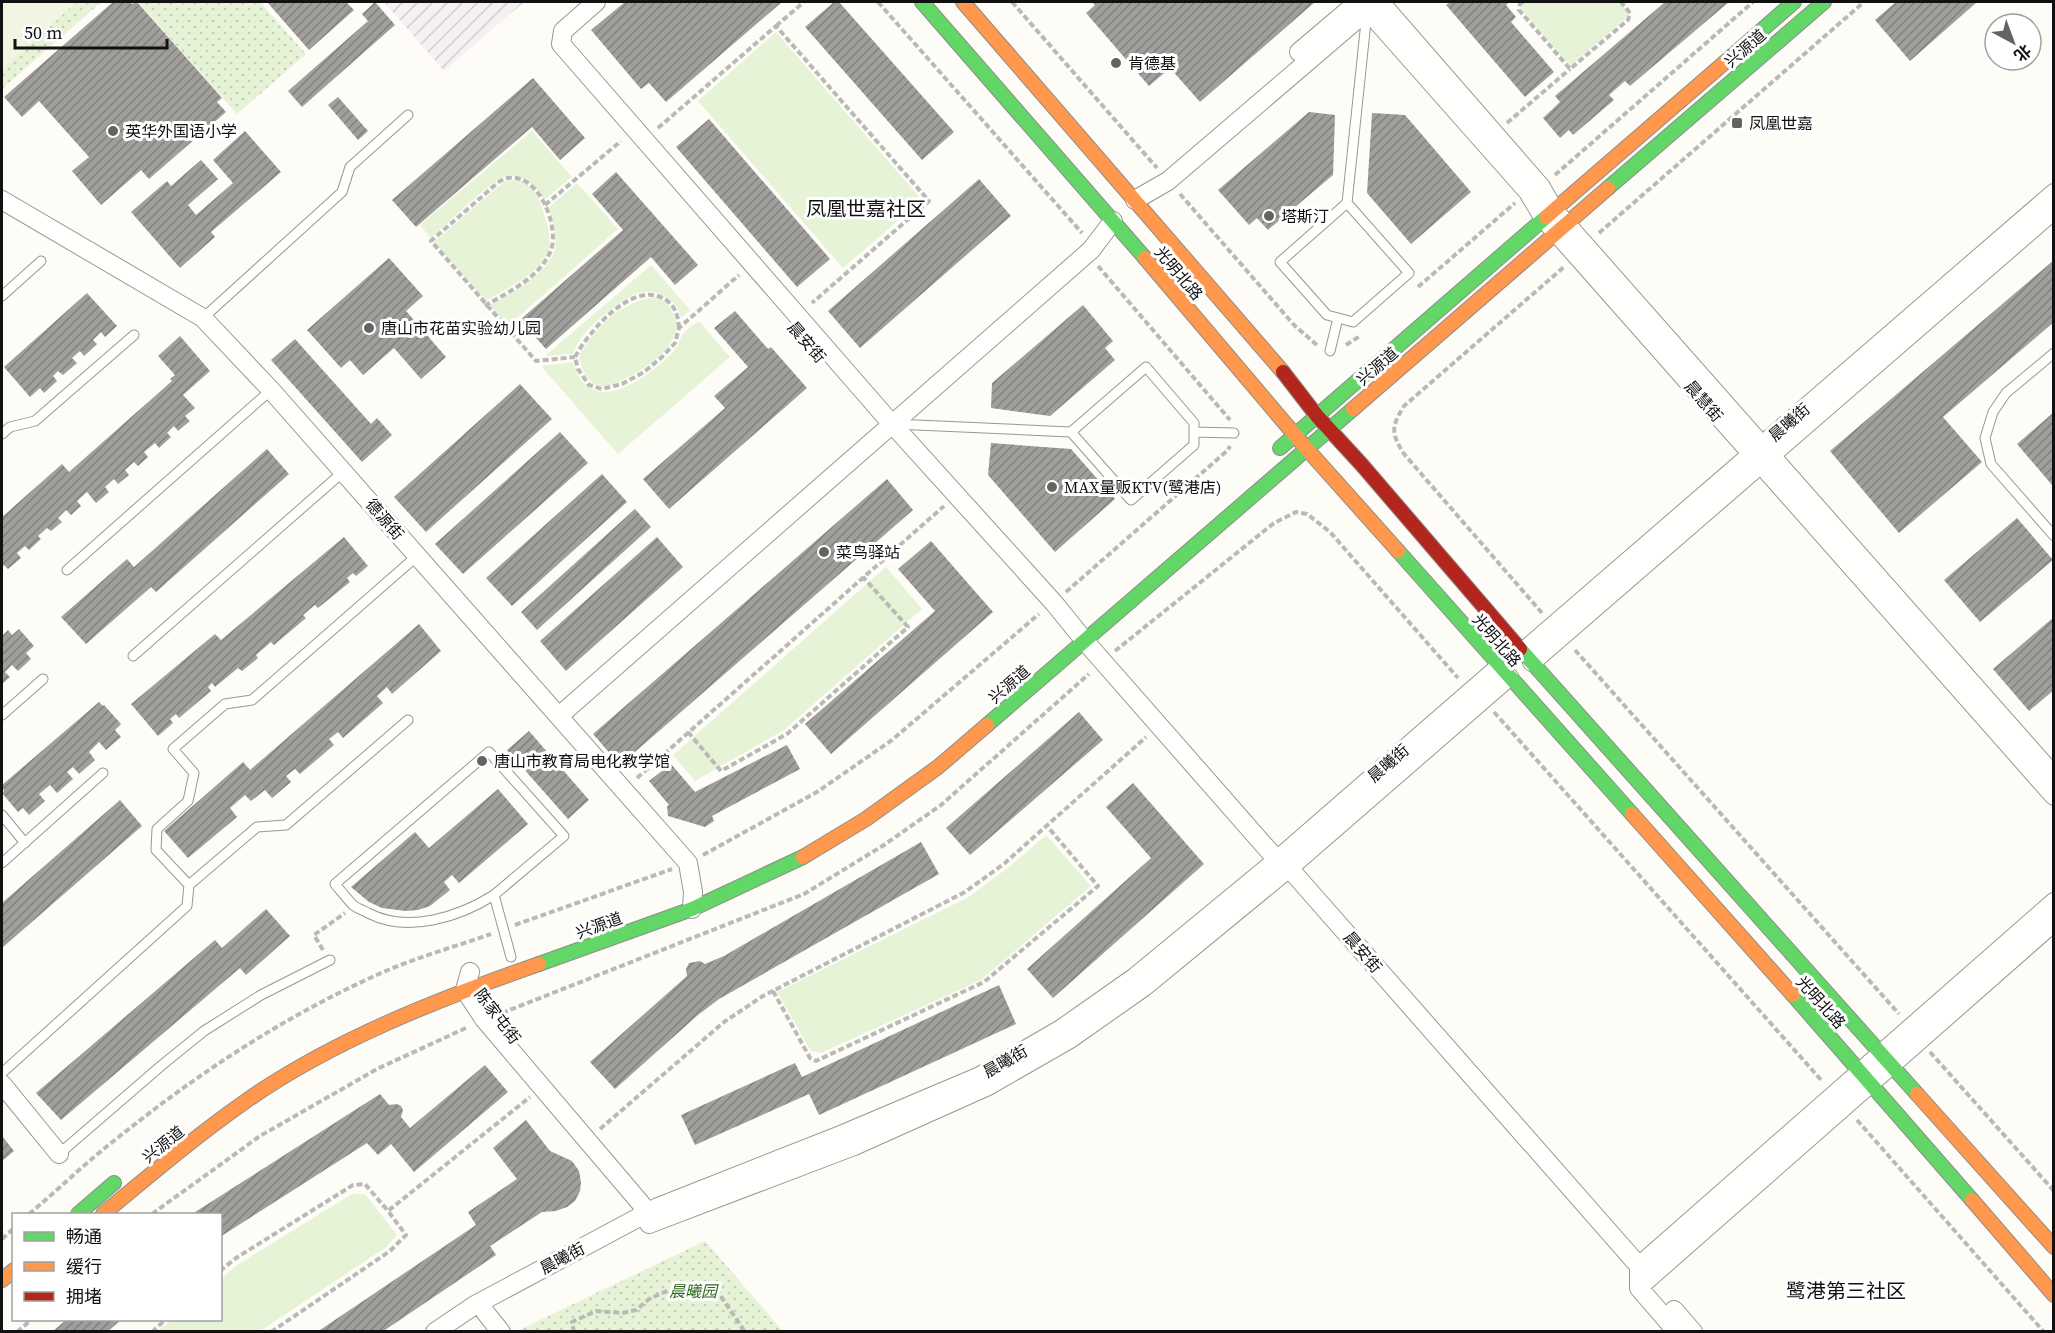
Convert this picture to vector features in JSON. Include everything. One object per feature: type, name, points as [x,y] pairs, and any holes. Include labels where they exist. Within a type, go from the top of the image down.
[{"type":"main road","name":"光明北路","points":[[922,2],[1113,221],[1306,448],[1866,1078],[2054,1294]]},
{"type":"main road","name":"光明北路","points":[[963,2],[1288,378],[1317,416],[1528,657],[2054,1246]]},
{"type":"main road","name":"兴源道","points":[[1273,454],[1824,2]]},
{"type":"main road","name":"兴源道","points":[[105,1213],[174,1155],[247,1100],[300,1067],[468,980],[693,896],[794,862],[866,819],[938,767],[1077,630],[1330,429],[1555,222],[1784,5]]},
{"type":"main road","points":[[275,1066],[358,1022],[419,994]]},
{"type":"main road","points":[[80,1213],[121,1178]]},
{"type":"street","points":[[557,30],[583,2]]},
{"type":"street","points":[[557,30],[596,2]]},
{"type":"street","points":[[1135,200],[1168,181],[1369,3]]},
{"type":"street","name":"晨慧街","points":[[1369,3],[1495,133],[1541,187],[1555,222]]},
{"type":"street","name":"晨慧街","points":[[1369,3],[1528,192],[1761,455],[2054,796]]},
{"type":"street","points":[[1784,5],[1795,26]]},
{"type":"street","name":"晨安街","points":[[557,30],[549,46],[626,136],[744,270],[1050,606]]},
{"type":"street","name":"晨安街","points":[[557,30],[561,44],[797,316],[949,502],[1050,606],[1077,630],[1641,1277],[1693,1332]]},
{"type":"street","name":"晨曦街","points":[[1528,657],[1761,455],[2054,193]]},
{"type":"street","name":"德源街","points":[[2,200],[203,318],[271,390],[688,864]]},
{"type":"street","name":"晨曦街","points":[[1761,455],[2054,210]]},
{"type":"street","points":[[556,712],[1113,221]]},
{"type":"street","name":"晨慧街","points":[[1761,455],[2054,776]]},
{"type":"street","name":"晨曦街","points":[[435,1332],[475,1305],[657,1214],[854,1146],[988,1086],[1070,1039],[1144,987],[1504,672]]},
{"type":"street","points":[[688,864],[693,896]]},
{"type":"street","points":[[1641,1277],[1915,1034],[2054,902]]},
{"type":"street","points":[[1915,1034],[2054,922]]},
{"type":"street","name":"陈家屯街","points":[[468,980],[489,1018],[542,1088],[657,1214]]},
{"type":"street","name":"陈家屯街","points":[[489,1018],[595,1133],[657,1214]]},
{"type":"street","points":[[2,1084],[59,1154]]},
{"type":"street","name":"晨曦街","points":[[457,1332],[485,1312],[657,1214]]},
{"type":"street","name":"晨安街","points":[[1641,1277],[1677,1332]]},
{"type":"street","points":[[485,1312],[501,1332]]},
{"type":"lane","points":[[1347,203],[1409,273],[1353,322],[1327,315],[1280,262],[1347,203],[1369,3]]},
{"type":"lane","points":[[203,318],[342,192],[350,167],[408,115]]},
{"type":"lane","points":[[2,296],[41,261]]},
{"type":"lane","points":[[1330,351],[1338,318]]},
{"type":"lane","points":[[2,434],[10,427],[35,421],[134,335]]},
{"type":"lane","points":[[2054,353],[2006,393],[1993,412],[1985,438],[1990,464],[2054,536]]},
{"type":"lane","points":[[884,423],[1071,432],[1146,367],[1194,423],[1194,445],[1131,500],[1071,432]]},
{"type":"lane","points":[[67,570],[271,390]]},
{"type":"lane","points":[[1194,432],[1234,433]]},
{"type":"lane","points":[[133,656],[343,472]]},
{"type":"lane","points":[[189,885],[156,850],[156,829],[188,801],[194,773],[173,749],[225,704],[252,700],[417,556]]},
{"type":"lane","points":[[2,715],[43,679]]},
{"type":"lane","points":[[2,1072],[187,906],[189,885],[256,827],[286,825],[408,720]]},
{"type":"lane","points":[[489,752],[564,836],[494,895],[478,905],[449,915],[407,923],[382,920],[354,907],[335,884],[489,752]]},
{"type":"lane","points":[[2,863],[103,773]]},
{"type":"lane","points":[[2,815],[25,843]]},
{"type":"lane","points":[[494,895],[511,957]]},
{"type":"lane","points":[[59,1154],[204,1031],[261,995],[330,960]]},
{"type":"path","points":[[645,139],[804,2]]},
{"type":"path","points":[[31,1213],[113,1141],[170,1097],[247,1045],[315,1006],[389,970],[688,864],[817,792],[892,740],[1228,450],[1234,440],[1235,424],[1095,263],[1089,244],[878,2]]},
{"type":"path","points":[[1523,2],[1519,10],[1570,69]]},
{"type":"path","points":[[1495,133],[1628,20],[1630,13],[1621,2]]},
{"type":"path","points":[[1864,2],[1404,406],[1394,423],[1394,438],[1404,454],[1558,631],[2054,1191]]},
{"type":"path","points":[[776,26],[929,201],[797,316]]},
{"type":"path","points":[[545,205],[626,136]]},
{"type":"path","points":[[485,306],[519,285],[542,266],[551,249],[551,232],[545,205],[535,187],[521,178],[503,179],[431,241],[485,306],[536,361],[576,357]]},
{"type":"path","points":[[679,328],[744,270]]},
{"type":"path","points":[[657,294],[671,303],[678,314],[679,328],[675,343],[644,372],[622,384],[602,389],[589,385],[578,369],[576,357],[591,332],[620,306],[641,296],[657,294]]},
{"type":"path","points":[[624,790],[949,502]]},
{"type":"path","points":[[155,1213],[260,1136],[377,1069],[489,1018],[804,894],[884,845],[941,805],[1103,662],[1274,523],[1296,512],[1307,514],[1330,532],[2044,1332]]},
{"type":"path","points":[[688,732],[721,771],[787,734],[899,635],[908,627],[863,577]]},
{"type":"path","points":[[595,1133],[724,1022],[773,991],[965,892],[1005,863],[1150,735]]},
{"type":"path","points":[[773,991],[810,1058],[816,1061],[984,982],[1098,886],[1047,826]]},
{"type":"path","points":[[330,960],[314,935],[354,907]]},
{"type":"path","points":[[388,1211],[542,1088]]},
{"type":"path","points":[[222,1269],[236,1258],[353,1185],[365,1184],[388,1211],[406,1235],[390,1251],[271,1332]]},
{"type":"path","points":[[574,1332],[572,1322],[596,1311],[622,1313],[636,1310],[649,1299],[669,1290],[696,1286],[718,1292],[745,1332]]},
{"type":"path","points":[[17,1332],[30,1321]]},
{"type":"path","points":[[152,1332],[164,1321]]},
{"type":"shaded area","points":[[384,2],[524,2],[444,71]]},
{"type":"green space","points":[[2,2],[101,2],[2,89]]},
{"type":"green space","points":[[2,2],[77,2],[2,69]]},
{"type":"green space","points":[[138,2],[260,2],[306,54],[237,114]]},
{"type":"green space","points":[[1525,2],[1619,2],[1628,12],[1625,19],[1570,66],[1521,9]]},
{"type":"green space","points":[[776,32],[922,200],[843,268],[698,101]]},
{"type":"green space","points":[[532,131],[572,177],[544,200],[537,189],[523,178],[503,177],[431,238],[420,225]]},
{"type":"green space","points":[[521,180],[534,192],[542,205],[549,233],[549,249],[546,257],[532,273],[486,301],[434,242],[505,181]]},
{"type":"green space","points":[[577,183],[618,229],[508,326],[490,305],[528,282],[546,266],[555,248],[554,227],[549,207]]},
{"type":"green space","points":[[651,265],[690,310],[681,318],[677,307],[666,297],[653,292],[642,292],[626,299],[598,320],[578,343],[573,354],[545,356]]},
{"type":"green space","points":[[658,297],[670,308],[675,318],[676,329],[673,340],[666,350],[646,367],[619,382],[603,386],[593,384],[581,366],[579,356],[593,335],[611,316],[622,309],[645,299]]},
{"type":"green space","points":[[699,321],[730,357],[618,454],[541,366],[573,362],[581,379],[592,389],[605,392],[619,389],[633,383],[661,364],[674,351],[682,335]]},
{"type":"green space","points":[[886,567],[922,609],[784,730],[695,781],[673,755]]},
{"type":"green space","points":[[1046,835],[1091,886],[981,980],[821,1053],[811,1051],[777,992],[967,898],[1009,867]]},
{"type":"green space","points":[[352,1194],[365,1194],[397,1235],[385,1248],[260,1331],[158,1331],[171,1321],[222,1321],[222,1278],[237,1265]]},
{"type":"green space","name":"晨曦园","points":[[705,1241],[783,1331],[519,1330]]},
{"type":"building","points":[[113,2],[132,4],[137,2],[222,98],[217,102],[226,112],[149,179],[141,170],[101,205],[72,171],[89,157],[39,101],[22,117],[4,97]]},
{"type":"building","points":[[267,2],[346,2],[354,10],[309,50]]},
{"type":"building","points":[[375,2],[395,25],[302,107],[288,91],[368,21],[362,14]]},
{"type":"building","points":[[625,2],[782,2],[666,102],[649,83],[641,89],[591,30]]},
{"type":"building","points":[[834,2],[839,2],[954,132],[922,160],[805,27]]},
{"type":"building","points":[[1092,2],[1315,2],[1200,102],[1170,68],[1149,86],[1086,13],[1095,5]]},
{"type":"building","points":[[1450,2],[1509,2],[1506,5],[1516,17],[1511,22],[1554,72],[1525,97],[1446,5]]},
{"type":"building","points":[[1665,2],[1729,2],[1630,86],[1625,81],[1609,95],[1614,100],[1573,135],[1569,130],[1560,138],[1543,118],[1560,102],[1555,96]]},
{"type":"building","points":[[1896,2],[1977,2],[1910,61],[1875,20]]},
{"type":"building","points":[[533,78],[585,138],[560,160],[532,127],[416,227],[392,200]]},
{"type":"building","points":[[338,97],[368,131],[358,140],[328,105]]},
{"type":"building","points":[[1309,112],[1335,115],[1333,175],[1268,230],[1257,218],[1249,225],[1218,190]]},
{"type":"building","points":[[1372,113],[1405,115],[1471,192],[1411,244],[1367,193]]},
{"type":"building","points":[[709,119],[830,259],[797,287],[676,147]]},
{"type":"building","points":[[245,131],[281,172],[211,232],[215,237],[180,268],[131,212],[167,181],[171,186],[201,160],[218,179],[188,205],[196,215],[233,183],[213,160]]},
{"type":"building","points":[[616,172],[698,265],[675,285],[651,257],[546,349],[520,320],[623,230],[592,194]]},
{"type":"building","points":[[979,179],[1011,216],[860,348],[828,311]]},
{"type":"building","points":[[389,258],[423,296],[406,311],[446,357],[421,379],[394,348],[363,375],[350,360],[341,368],[307,330]]},
{"type":"building","points":[[2054,260],[2054,322],[1943,417],[1982,462],[1899,533],[1830,451]]},
{"type":"building","points":[[87,293],[117,326],[105,337],[101,332],[93,340],[97,344],[84,356],[80,351],[72,358],[77,363],[63,375],[58,371],[53,376],[57,381],[44,393],[40,388],[30,397],[4,367]]},
{"type":"building","points":[[1083,305],[1113,341],[1105,348],[1115,360],[1050,416],[991,408],[992,383]]},
{"type":"building","points":[[735,311],[768,349],[771,347],[807,388],[669,509],[643,479],[725,408],[714,396],[748,367],[714,328]]},
{"type":"building","points":[[180,336],[210,371],[183,395],[195,408],[185,416],[190,421],[178,431],[174,426],[167,433],[171,437],[159,448],[155,443],[144,452],[148,457],[138,466],[134,462],[125,470],[129,475],[118,484],[114,479],[105,487],[109,492],[96,503],[87,492],[77,501],[81,506],[71,515],[66,510],[58,518],[62,522],[51,531],[47,528],[38,536],[41,539],[29,550],[25,546],[17,553],[21,558],[8,569],[4,565],[2,567],[2,517],[62,464],[69,472],[172,381],[170,379],[175,375],[158,356]]},
{"type":"building","points":[[295,339],[371,424],[377,418],[392,435],[362,462],[271,360]]},
{"type":"building","points":[[520,384],[552,419],[426,532],[394,497]]},
{"type":"building","points":[[2054,412],[2054,483],[2052,485],[2017,444]]},
{"type":"building","points":[[560,432],[588,463],[463,574],[435,544]]},
{"type":"building","name":"MAX量贩KTV(鹭港店)","points":[[991,443],[1071,449],[1115,499],[1055,552],[988,475]]},
{"type":"building","points":[[267,449],[289,474],[156,592],[151,587],[86,644],[61,617],[127,559],[134,567]]},
{"type":"building","points":[[602,474],[627,502],[512,606],[486,578]]},
{"type":"building","points":[[887,479],[913,510],[620,765],[593,734]]},
{"type":"building","points":[[635,509],[651,527],[537,630],[521,612]]},
{"type":"building","points":[[2017,518],[2053,560],[1980,622],[1944,580]]},
{"type":"building","points":[[344,537],[368,566],[356,576],[353,573],[347,578],[350,582],[318,608],[315,605],[303,615],[306,618],[274,645],[271,642],[256,655],[258,658],[242,671],[238,668],[215,687],[212,683],[208,687],[211,691],[179,718],[176,714],[170,719],[173,723],[158,736],[131,704],[215,634],[221,640]]},
{"type":"building","points":[[657,537],[683,567],[566,671],[540,641]]},
{"type":"building","points":[[931,541],[993,612],[831,754],[805,724],[935,611],[898,569]]},
{"type":"building","points":[[2054,617],[2054,690],[2029,711],[1993,669]]},
{"type":"building","points":[[419,624],[441,651],[392,694],[387,687],[377,696],[383,703],[343,738],[338,732],[329,739],[334,745],[300,774],[295,769],[286,776],[291,782],[272,798],[265,790],[251,801],[245,795],[230,808],[237,817],[188,858],[164,831],[243,762],[250,770]]},
{"type":"building","points":[[19,629],[34,646],[26,653],[31,659],[18,671],[12,665],[5,672],[10,677],[2,684],[2,636],[8,630],[12,635]]},
{"type":"building","points":[[99,702],[121,724],[115,730],[121,737],[106,750],[99,742],[89,752],[95,760],[79,774],[73,767],[67,772],[73,779],[57,793],[50,785],[39,794],[45,801],[29,815],[23,808],[18,812],[2,793],[4,791],[2,785]]},
{"type":"building","points":[[1079,712],[1103,740],[970,855],[946,828]]},
{"type":"building","points":[[529,731],[589,800],[568,819],[507,750]]},
{"type":"building","points":[[787,745],[800,769],[712,816],[714,821],[705,827],[668,816],[667,806],[669,805],[649,781],[671,764],[695,792]]},
{"type":"building","points":[[1133,783],[1204,864],[1053,998],[1027,969],[1151,858],[1106,807]]},
{"type":"building","points":[[498,789],[528,824],[459,883],[452,875],[444,882],[450,890],[430,906],[406,911],[382,908],[369,902],[351,887],[415,832],[429,848]]},
{"type":"building","points":[[120,800],[142,826],[2,948],[2,903]]},
{"type":"building","points":[[921,842],[939,874],[719,999],[615,1089],[590,1062],[687,976],[686,969],[689,963],[700,961],[705,964],[724,956]]},
{"type":"building","points":[[266,909],[290,936],[246,975],[240,968],[61,1120],[36,1093],[215,940],[222,948]]},
{"type":"building","points":[[999,985],[1016,1024],[819,1115],[809,1094],[695,1145],[681,1115],[795,1063],[802,1077]]},
{"type":"building","points":[[485,1065],[508,1092],[414,1172],[391,1144],[378,1155],[367,1143],[222,1236],[222,1213],[194,1213],[380,1094],[389,1105],[401,1106],[403,1110],[401,1117],[410,1128]]},
{"type":"building","points":[[526,1120],[550,1151],[572,1161],[579,1171],[580,1191],[575,1201],[556,1211],[542,1212],[490,1246],[496,1255],[382,1332],[317,1332],[476,1225],[468,1212],[517,1179],[493,1148]]},
{"type":"building","points":[[2,1136],[14,1151],[2,1161]]},
{"type":"building","points":[[65,1321],[120,1321],[107,1332],[52,1332]]},
{"type":"traffic: fast","points":[[922,2],[1145,258]]},
{"type":"traffic: fast","points":[[1731,57],[1794,2]]},
{"type":"traffic: fast","points":[[1608,188],[1824,2]]},
{"type":"traffic: fast","points":[[1280,448],[1546,217]]},
{"type":"traffic: fast","points":[[987,725],[1353,409]]},
{"type":"traffic: fast","points":[[1398,551],[1632,814]]},
{"type":"traffic: fast","points":[[1520,649],[1917,1094]]},
{"type":"traffic: fast","points":[[539,964],[692,909],[803,857]]},
{"type":"traffic: fast","points":[[1793,995],[1972,1200]]},
{"type":"traffic: fast","points":[[79,1213],[114,1183]]},
{"type":"traffic: slow","points":[[963,2],[1283,372]]},
{"type":"traffic: slow","points":[[1546,217],[1731,57]]},
{"type":"traffic: slow","points":[[1353,409],[1608,188]]},
{"type":"traffic: slow","points":[[1145,258],[1306,448],[1398,551]]},
{"type":"traffic: slow","points":[[803,857],[866,819],[938,767],[987,725]]},
{"type":"traffic: slow","points":[[1632,814],[1793,995]]},
{"type":"traffic: slow","points":[[104,1213],[227,1114],[279,1079],[388,1023],[539,964]]},
{"type":"traffic: slow","points":[[1917,1094],[2054,1247]]},
{"type":"traffic: slow","points":[[1972,1200],[2054,1295]]},
{"type":"traffic: slow","points":[[2,1280],[12,1272]]},
{"type":"traffic: jam","points":[[1283,372],[1317,416],[1520,649]]},
{"type":"place","name":"肯德基","points":[[1116,63]]},
{"type":"place","name":"凤凰世嘉","points":[[1737,123]]},
{"type":"place","name":"英华外国语小学","points":[[113,131]]},
{"type":"place","name":"塔斯汀","points":[[1269,216]]},
{"type":"place","name":"唐山市花苗实验幼儿园","points":[[369,328]]},
{"type":"place","name":"MAX量贩KTV(鹭港店)","points":[[1052,487]]},
{"type":"place","name":"菜鸟驿站","points":[[824,552]]},
{"type":"place","name":"唐山市教育局电化教学馆","points":[[482,761]]},
{"type":"district","name":"凤凰世嘉社区","points":[[866,209]]},
{"type":"district","name":"鹭港第三社区","points":[[1846,1291]]}]
